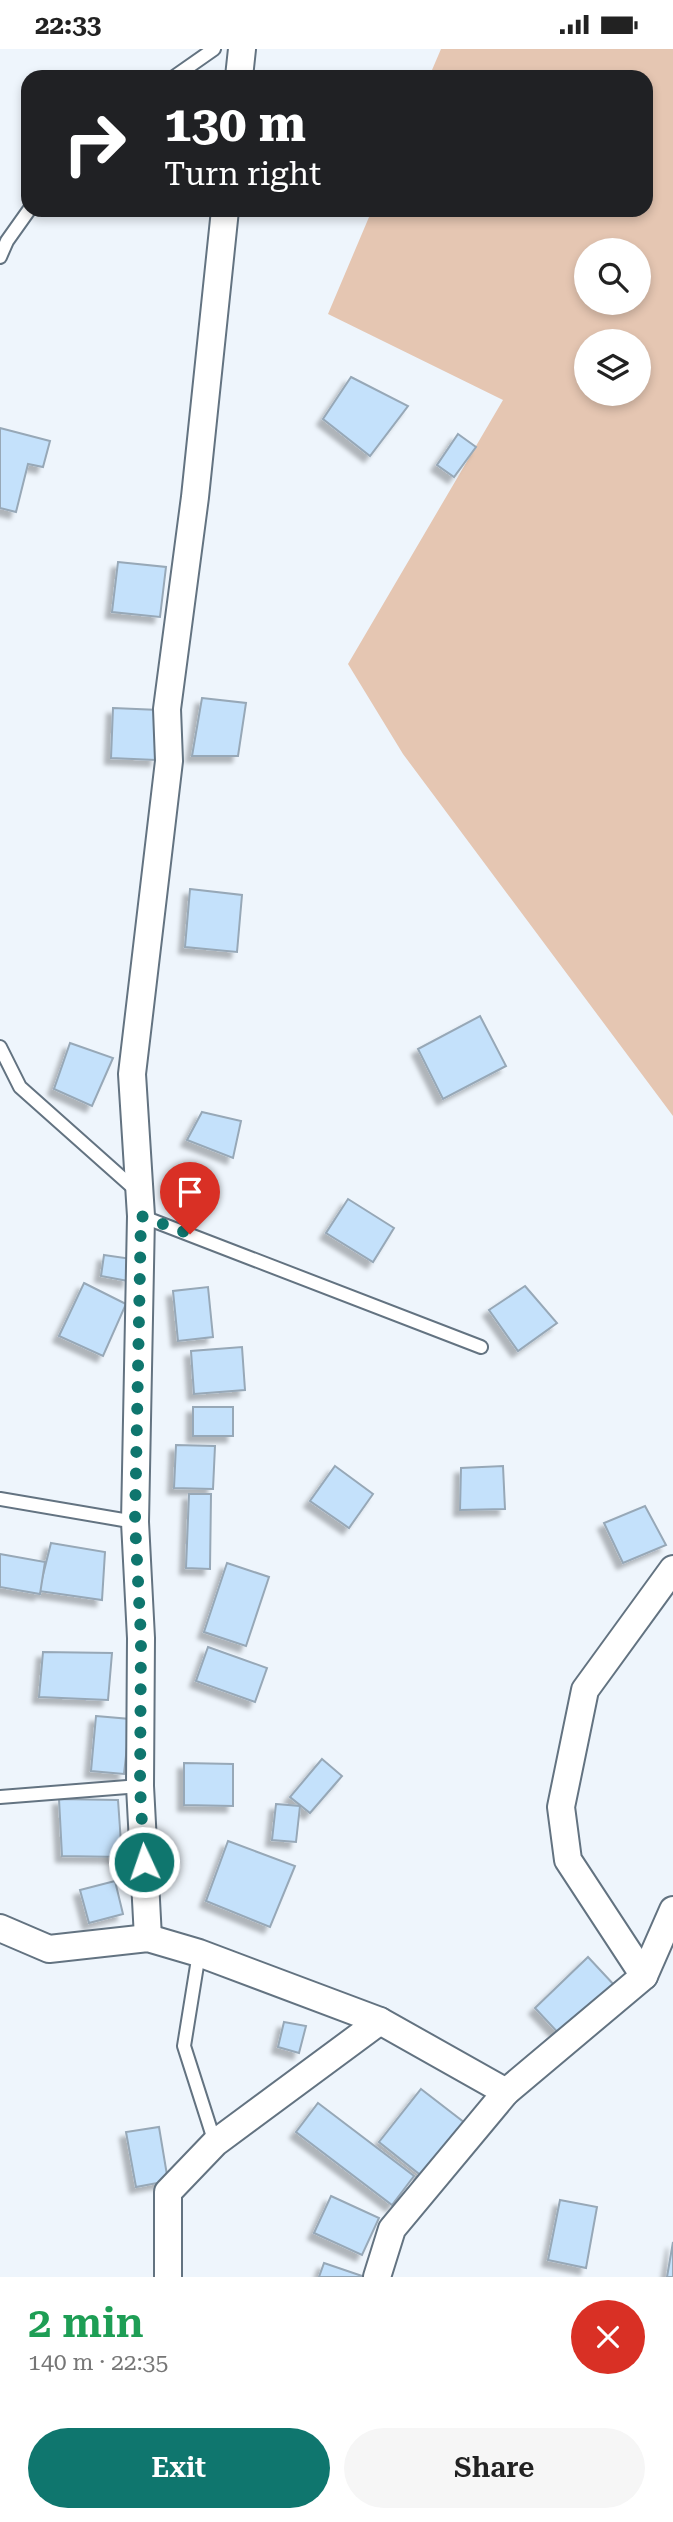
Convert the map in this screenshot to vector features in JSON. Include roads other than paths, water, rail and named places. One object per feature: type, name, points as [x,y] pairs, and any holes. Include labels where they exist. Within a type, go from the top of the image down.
[{"type":"street","points":[[240,70],[242,49]]},
{"type":"street","points":[[148,1938],[140,1786],[141,1638],[135,1522],[141,1205],[132,1074],[169,761],[167,709],[195,497],[224,217]]},
{"type":"street","points":[[644,1976],[568,1860],[561,1807],[585,1690],[673,1569]]},
{"type":"street","points":[[377,2277],[392,2229],[506,2092],[644,1976],[673,1910]]},
{"type":"street","points":[[0,1928],[49,1949],[148,1938],[199,1953],[380,2021],[506,2092]]},
{"type":"street","points":[[168,2277],[168,2192],[215,2143],[380,2021]]},
{"type":"lane","points":[[184,70],[214,49]]},
{"type":"lane","points":[[0,257],[7,241],[24,217]]},
{"type":"lane","points":[[0,1047],[20,1087],[141,1205],[481,1347]]},
{"type":"lane","points":[[0,1499],[135,1522]]},
{"type":"lane","points":[[0,1797],[140,1786]]},
{"type":"lane","points":[[199,1953],[184,2046],[215,2143]]}]
